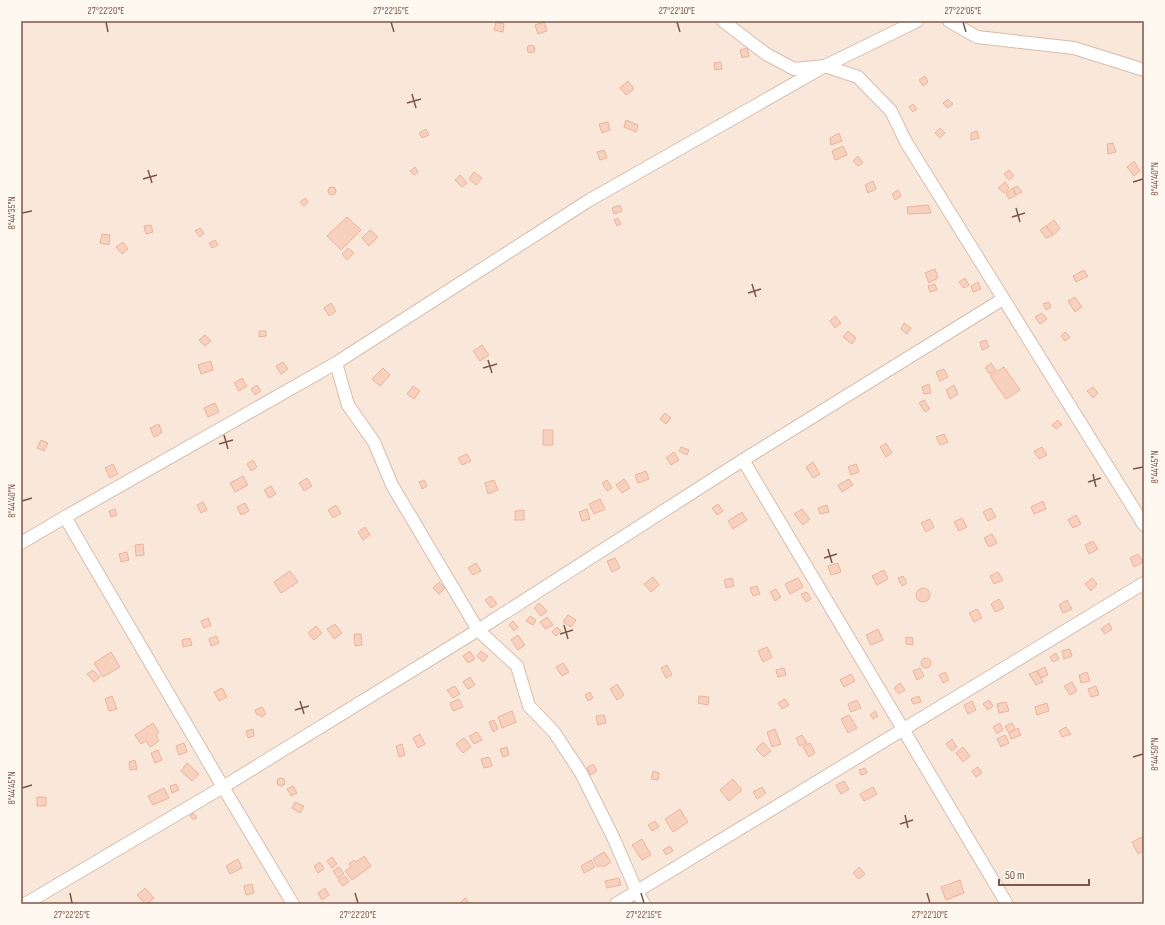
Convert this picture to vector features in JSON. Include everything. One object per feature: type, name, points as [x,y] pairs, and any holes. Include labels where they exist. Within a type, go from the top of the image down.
[{"type":"street","points":[[723,21],[766,54],[794,69],[825,66],[858,77],[891,111],[906,142],[1144,525]]},
{"type":"street","points":[[21,543],[336,363],[588,201],[825,66],[917,21]]},
{"type":"street","points":[[950,21],[977,37],[1074,48],[1144,70]]},
{"type":"street","points":[[25,904],[223,787],[478,630],[743,460],[1003,299]]},
{"type":"street","points":[[336,363],[348,405],[374,442],[392,485],[478,630],[517,666],[529,706],[554,732],[581,773],[613,837],[636,892],[644,904]]},
{"type":"street","points":[[743,460],[1007,904]]},
{"type":"street","points":[[65,517],[293,904]]},
{"type":"street","points":[[616,904],[1144,583]]},
{"type":"shaded area","points":[[21,21],[1144,21],[1144,904],[21,904]]},
{"type":"building","points":[[496,22],[504,24],[503,32],[494,30]]},
{"type":"building","points":[[544,22],[547,31],[538,34],[535,25]]},
{"type":"building","points":[[529,45],[533,45],[535,49],[533,53],[529,53],[527,51],[527,47]]},
{"type":"building","points":[[747,48],[749,56],[742,58],[740,50]]},
{"type":"building","points":[[721,62],[722,69],[715,70],[714,63]]},
{"type":"building","points":[[925,76],[928,82],[923,86],[919,80]]},
{"type":"building","points":[[628,81],[634,89],[626,95],[620,88]]},
{"type":"building","points":[[948,99],[953,104],[947,108],[943,103]]},
{"type":"building","points":[[913,104],[917,109],[913,112],[909,107]]},
{"type":"building","points":[[626,120],[638,125],[636,132],[624,127]]},
{"type":"building","points":[[608,122],[610,130],[602,133],[599,124]]},
{"type":"building","points":[[940,128],[945,133],[940,138],[935,133]]},
{"type":"building","points":[[426,129],[429,135],[422,138],[419,133]]},
{"type":"building","points":[[977,131],[979,138],[971,140],[971,133]]},
{"type":"building","points":[[839,133],[842,141],[831,145],[830,138]]},
{"type":"building","points":[[1113,143],[1116,152],[1108,154],[1107,144]]},
{"type":"building","points":[[843,146],[847,155],[835,160],[832,151]]},
{"type":"building","points":[[604,150],[607,158],[600,160],[597,152]]},
{"type":"building","points":[[858,156],[863,163],[858,166],[853,161]]},
{"type":"building","points":[[1134,161],[1140,171],[1134,176],[1127,167]]},
{"type":"building","points":[[415,167],[418,172],[414,175],[410,171]]},
{"type":"building","points":[[1009,170],[1014,176],[1009,180],[1004,174]]},
{"type":"building","points":[[474,172],[482,178],[476,185],[469,179]]},
{"type":"building","points":[[460,175],[467,183],[462,187],[455,180]]},
{"type":"building","points":[[873,181],[876,189],[868,193],[865,185]]},
{"type":"building","points":[[1005,182],[1009,188],[1004,193],[998,188]]},
{"type":"building","points":[[1017,186],[1022,192],[1016,195],[1013,188]]},
{"type":"building","points":[[332,187],[335,188],[335,194],[332,195],[329,194],[328,191],[329,188]]},
{"type":"building","points":[[1013,188],[1016,195],[1009,199],[1006,193]]},
{"type":"building","points":[[898,190],[901,196],[895,200],[892,194]]},
{"type":"building","points":[[305,198],[308,202],[304,206],[300,202]]},
{"type":"building","points":[[620,205],[622,211],[614,214],[612,208]]},
{"type":"building","points":[[928,205],[931,213],[908,214],[907,207]]},
{"type":"building","points":[[347,217],[361,230],[341,250],[327,236]]},
{"type":"building","points":[[618,218],[621,224],[617,226],[614,220]]},
{"type":"building","points":[[1054,220],[1060,229],[1053,235],[1046,226]]},
{"type":"building","points":[[151,225],[153,232],[146,234],[144,226]]},
{"type":"building","points":[[1046,226],[1053,235],[1046,238],[1040,230]]},
{"type":"building","points":[[200,228],[204,233],[200,237],[195,231]]},
{"type":"building","points":[[370,230],[378,237],[369,246],[362,238]]},
{"type":"building","points":[[102,234],[110,235],[109,245],[100,243]]},
{"type":"building","points":[[215,240],[218,245],[212,248],[209,243]]},
{"type":"building","points":[[123,242],[128,249],[122,254],[116,247]]},
{"type":"building","points":[[348,248],[354,253],[347,260],[342,254]]},
{"type":"building","points":[[935,269],[938,278],[929,283],[925,273]]},
{"type":"building","points":[[1084,270],[1088,276],[1076,282],[1073,276]]},
{"type":"building","points":[[965,278],[969,285],[964,288],[959,282]]},
{"type":"building","points":[[978,282],[981,289],[973,292],[971,286]]},
{"type":"building","points":[[935,284],[937,290],[930,292],[928,286]]},
{"type":"building","points":[[1075,297],[1082,307],[1075,312],[1068,301]]},
{"type":"building","points":[[1049,302],[1051,307],[1046,310],[1043,304]]},
{"type":"building","points":[[331,303],[336,311],[329,316],[324,308]]},
{"type":"building","points":[[1042,313],[1047,319],[1040,324],[1035,317]]},
{"type":"building","points":[[835,316],[841,323],[835,328],[830,321]]},
{"type":"building","points":[[904,323],[911,328],[907,334],[901,329]]},
{"type":"building","points":[[259,331],[266,331],[266,336],[259,337]]},
{"type":"building","points":[[848,331],[856,338],[852,344],[843,337]]},
{"type":"building","points":[[1065,332],[1070,337],[1065,341],[1061,336]]},
{"type":"building","points":[[205,335],[211,341],[205,346],[199,340]]},
{"type":"building","points":[[986,340],[989,347],[982,350],[980,342]]},
{"type":"building","points":[[482,345],[489,355],[480,361],[473,351]]},
{"type":"building","points":[[211,361],[213,370],[201,374],[198,365]]},
{"type":"building","points":[[283,362],[288,369],[281,374],[276,366]]},
{"type":"building","points":[[991,363],[996,370],[990,374],[985,368]]},
{"type":"building","points":[[1004,367],[1020,390],[1006,399],[990,376]]},
{"type":"building","points":[[383,368],[390,375],[380,386],[372,379]]},
{"type":"building","points":[[944,369],[948,377],[940,381],[936,372]]},
{"type":"building","points":[[242,378],[247,386],[239,391],[234,383]]},
{"type":"building","points":[[929,384],[931,393],[924,394],[922,387]]},
{"type":"building","points":[[257,385],[261,391],[255,395],[251,389]]},
{"type":"building","points":[[954,385],[958,394],[950,399],[946,390]]},
{"type":"building","points":[[413,386],[420,391],[414,399],[407,394]]},
{"type":"building","points":[[1093,387],[1098,393],[1093,398],[1087,391]]},
{"type":"building","points":[[924,400],[930,409],[925,412],[919,403]]},
{"type":"building","points":[[215,403],[219,412],[208,417],[204,408]]},
{"type":"building","points":[[665,413],[671,418],[666,424],[660,419]]},
{"type":"building","points":[[1058,420],[1062,425],[1056,429],[1052,425]]},
{"type":"building","points":[[159,424],[162,433],[154,437],[150,428]]},
{"type":"building","points":[[543,430],[553,430],[553,445],[543,445]]},
{"type":"building","points":[[944,434],[948,442],[940,445],[936,437]]},
{"type":"building","points":[[41,440],[48,443],[44,451],[37,448]]},
{"type":"building","points":[[886,443],[892,453],[886,457],[880,447]]},
{"type":"building","points":[[681,447],[689,450],[687,455],[679,451]]},
{"type":"building","points":[[1042,447],[1047,455],[1039,459],[1034,451]]},
{"type":"building","points":[[674,452],[679,460],[671,465],[666,458]]},
{"type":"building","points":[[467,454],[471,461],[462,465],[458,458]]},
{"type":"building","points":[[253,460],[257,467],[251,471],[247,464]]},
{"type":"building","points":[[813,462],[820,474],[813,478],[806,467]]},
{"type":"building","points":[[113,464],[118,474],[110,478],[105,468]]},
{"type":"building","points":[[856,464],[859,472],[851,475],[848,467]]},
{"type":"building","points":[[646,471],[649,479],[638,483],[635,475]]},
{"type":"building","points":[[243,476],[248,485],[235,492],[230,483]]},
{"type":"building","points":[[307,478],[312,486],[304,491],[299,483]]},
{"type":"building","points":[[624,479],[630,488],[622,493],[616,485]]},
{"type":"building","points":[[849,479],[853,485],[842,492],[838,485]]},
{"type":"building","points":[[424,480],[427,486],[422,489],[419,482]]},
{"type":"building","points":[[494,480],[498,490],[488,494],[485,483]]},
{"type":"building","points":[[607,480],[612,488],[607,491],[602,483]]},
{"type":"building","points":[[271,486],[276,494],[269,498],[264,490]]},
{"type":"building","points":[[600,499],[605,509],[594,514],[589,504]]},
{"type":"building","points":[[1043,501],[1046,509],[1034,514],[1031,507]]},
{"type":"building","points":[[203,502],[207,510],[201,513],[197,505]]},
{"type":"building","points":[[245,503],[249,511],[241,515],[237,507]]},
{"type":"building","points":[[718,504],[723,511],[717,515],[712,508]]},
{"type":"building","points":[[336,505],[341,513],[333,518],[328,510]]},
{"type":"building","points":[[827,505],[829,512],[820,514],[818,508]]},
{"type":"building","points":[[991,508],[996,517],[988,521],[983,512]]},
{"type":"building","points":[[115,509],[117,515],[111,517],[109,511]]},
{"type":"building","points":[[587,509],[590,519],[582,521],[579,512]]},
{"type":"building","points":[[802,509],[810,519],[803,525],[794,514]]},
{"type":"building","points":[[524,510],[524,520],[515,520],[515,511]]},
{"type":"building","points":[[742,512],[747,520],[733,529],[728,521]]},
{"type":"building","points":[[1076,515],[1081,524],[1073,528],[1068,520]]},
{"type":"building","points":[[962,518],[967,527],[959,531],[954,522]]},
{"type":"building","points":[[930,519],[934,527],[926,532],[921,523]]},
{"type":"building","points":[[365,527],[370,535],[363,540],[358,532]]},
{"type":"building","points":[[992,534],[997,543],[989,547],[984,538]]},
{"type":"building","points":[[1093,541],[1098,549],[1089,554],[1085,545]]},
{"type":"building","points":[[143,544],[144,555],[136,556],[135,545]]},
{"type":"building","points":[[127,552],[129,560],[121,562],[119,554]]},
{"type":"building","points":[[1138,554],[1143,562],[1134,567],[1130,558]]},
{"type":"building","points":[[615,558],[620,568],[612,572],[607,561]]},
{"type":"building","points":[[476,563],[481,571],[473,575],[468,568]]},
{"type":"building","points":[[838,563],[841,572],[831,575],[828,566]]},
{"type":"building","points":[[884,570],[888,579],[877,585],[872,576]]},
{"type":"building","points":[[290,571],[298,582],[281,593],[274,582]]},
{"type":"building","points":[[998,572],[1003,580],[994,584],[990,576]]},
{"type":"building","points":[[903,576],[907,583],[902,586],[898,578]]},
{"type":"building","points":[[653,577],[659,585],[651,592],[644,584]]},
{"type":"building","points":[[732,578],[734,586],[726,588],[724,580]]},
{"type":"building","points":[[798,578],[803,587],[790,594],[785,584]]},
{"type":"building","points":[[1092,578],[1097,584],[1091,591],[1085,584]]},
{"type":"building","points":[[439,582],[445,588],[439,594],[433,588]]},
{"type":"building","points":[[757,586],[760,594],[753,596],[750,588]]},
{"type":"building","points":[[923,588],[928,590],[930,595],[928,600],[923,602],[918,600],[916,595],[918,590]]},
{"type":"building","points":[[776,589],[781,597],[775,601],[770,592]]},
{"type":"building","points":[[807,592],[811,599],[806,602],[801,594]]},
{"type":"building","points":[[491,596],[497,604],[491,608],[485,600]]},
{"type":"building","points":[[999,599],[1004,608],[995,612],[991,604]]},
{"type":"building","points":[[1067,600],[1072,609],[1063,613],[1059,605]]},
{"type":"building","points":[[539,603],[547,611],[541,616],[534,608]]},
{"type":"building","points":[[977,609],[982,618],[974,622],[969,613]]},
{"type":"building","points":[[568,615],[576,620],[571,627],[563,622]]},
{"type":"building","points":[[530,616],[536,620],[533,625],[526,621]]},
{"type":"building","points":[[547,617],[553,625],[545,629],[540,622]]},
{"type":"building","points":[[208,618],[211,625],[204,628],[201,621]]},
{"type":"building","points":[[513,621],[518,627],[514,631],[509,625]]},
{"type":"building","points":[[1109,623],[1112,629],[1105,634],[1101,629]]},
{"type":"building","points":[[335,624],[342,633],[334,639],[327,629]]},
{"type":"building","points":[[316,626],[322,633],[314,640],[308,633]]},
{"type":"building","points":[[557,627],[561,631],[556,636],[552,632]]},
{"type":"building","points":[[878,629],[883,640],[871,645],[866,635]]},
{"type":"building","points":[[354,634],[361,634],[362,645],[355,646]]},
{"type":"building","points":[[518,635],[525,645],[518,650],[511,640]]},
{"type":"building","points":[[216,636],[219,643],[211,646],[209,639]]},
{"type":"building","points":[[906,637],[913,638],[913,645],[906,644]]},
{"type":"building","points":[[190,638],[192,645],[183,647],[182,640]]},
{"type":"building","points":[[767,647],[772,657],[763,662],[758,651]]},
{"type":"building","points":[[1070,649],[1072,656],[1064,659],[1062,651]]},
{"type":"building","points":[[470,651],[475,659],[468,663],[463,656]]},
{"type":"building","points":[[481,651],[488,656],[483,662],[477,656]]},
{"type":"building","points":[[111,652],[120,667],[103,677],[94,663]]},
{"type":"building","points":[[1056,653],[1059,659],[1053,662],[1050,657]]},
{"type":"building","points":[[924,658],[928,658],[930,659],[930,667],[924,668],[921,665],[921,661]]},
{"type":"building","points":[[563,663],[569,672],[562,676],[556,667]]},
{"type":"building","points":[[667,665],[672,675],[666,678],[661,668]]},
{"type":"building","points":[[1045,667],[1048,675],[1041,678],[1037,671]]},
{"type":"building","points":[[784,668],[786,675],[778,677],[776,670]]},
{"type":"building","points":[[920,668],[924,676],[917,680],[913,671]]},
{"type":"building","points":[[93,670],[100,677],[94,682],[87,674]]},
{"type":"building","points":[[1037,671],[1043,682],[1036,685],[1029,674]]},
{"type":"building","points":[[945,672],[949,680],[943,683],[939,675]]},
{"type":"building","points":[[1087,672],[1090,681],[1081,683],[1079,675]]},
{"type":"building","points":[[851,674],[855,681],[844,687],[840,680]]},
{"type":"building","points":[[470,677],[475,685],[468,689],[463,682]]},
{"type":"building","points":[[1072,682],[1077,691],[1070,695],[1064,686]]},
{"type":"building","points":[[900,683],[905,690],[899,694],[894,688]]},
{"type":"building","points":[[617,684],[624,695],[617,700],[610,689]]},
{"type":"building","points":[[455,686],[460,694],[453,698],[447,690]]},
{"type":"building","points":[[1096,686],[1099,695],[1091,697],[1088,689]]},
{"type":"building","points":[[222,688],[227,697],[219,701],[214,692]]},
{"type":"building","points":[[590,692],[593,698],[588,701],[585,695]]},
{"type":"building","points":[[112,696],[117,709],[109,711],[105,699]]},
{"type":"building","points":[[699,696],[709,697],[708,705],[698,703]]},
{"type":"building","points":[[919,696],[921,702],[913,704],[911,699]]},
{"type":"building","points":[[459,699],[463,707],[453,711],[450,703]]},
{"type":"building","points":[[785,699],[789,705],[782,709],[778,703]]},
{"type":"building","points":[[857,700],[861,708],[851,712],[848,704]]},
{"type":"building","points":[[989,700],[993,706],[988,710],[983,704]]},
{"type":"building","points":[[972,701],[976,710],[968,714],[964,705]]},
{"type":"building","points":[[1006,702],[1009,711],[999,713],[997,704]]},
{"type":"building","points":[[1047,703],[1049,711],[1037,715],[1035,707]]},
{"type":"building","points":[[262,707],[266,714],[261,717],[259,714],[257,715],[255,710]]},
{"type":"building","points":[[512,711],[516,722],[502,728],[498,717]]},
{"type":"building","points":[[875,711],[878,716],[873,719],[870,715]]},
{"type":"building","points":[[604,715],[606,723],[598,725],[596,716]]},
{"type":"building","points":[[849,715],[857,728],[848,733],[841,719]]},
{"type":"building","points":[[494,720],[498,729],[493,732],[489,722]]},
{"type":"building","points":[[153,723],[159,733],[156,735],[159,741],[150,747],[146,741],[141,744],[135,735]]},
{"type":"building","points":[[1000,723],[1003,730],[997,734],[993,727]]},
{"type":"building","points":[[1012,723],[1015,729],[1009,733],[1005,726]]},
{"type":"building","points":[[1066,727],[1071,734],[1062,737],[1059,731]]},
{"type":"building","points":[[1018,728],[1021,735],[1011,739],[1009,733]]},
{"type":"building","points":[[253,729],[254,736],[248,738],[246,731]]},
{"type":"building","points":[[775,729],[781,744],[772,747],[767,732]]},
{"type":"building","points":[[477,732],[482,740],[474,744],[469,736]]},
{"type":"building","points":[[420,734],[425,744],[418,748],[413,738]]},
{"type":"building","points":[[802,735],[807,743],[800,746],[796,738]]},
{"type":"building","points":[[1005,735],[1009,743],[1001,747],[997,739]]},
{"type":"building","points":[[464,738],[471,747],[463,753],[456,744]]},
{"type":"building","points":[[952,739],[957,747],[952,751],[946,744]]},
{"type":"building","points":[[763,742],[771,751],[764,757],[756,749]]},
{"type":"building","points":[[184,743],[187,752],[179,755],[176,746]]},
{"type":"building","points":[[810,743],[815,753],[809,757],[803,747]]},
{"type":"building","points":[[402,744],[405,755],[399,757],[396,746]]},
{"type":"building","points":[[507,747],[509,755],[503,757],[500,749]]},
{"type":"building","points":[[963,747],[970,756],[963,762],[956,753]]},
{"type":"building","points":[[158,750],[162,760],[155,763],[151,753]]},
{"type":"building","points":[[489,757],[492,766],[484,768],[481,759]]},
{"type":"building","points":[[135,760],[137,769],[130,770],[129,762]]},
{"type":"building","points":[[187,763],[199,774],[192,781],[181,771]]},
{"type":"building","points":[[593,764],[597,771],[590,775],[587,768]]},
{"type":"building","points":[[978,767],[982,773],[976,777],[972,771]]},
{"type":"building","points":[[865,768],[867,773],[861,775],[859,770]]},
{"type":"building","points":[[653,771],[659,773],[658,780],[651,779]]},
{"type":"building","points":[[279,778],[283,778],[285,782],[283,786],[279,786],[277,784],[277,780]]},
{"type":"building","points":[[733,779],[742,790],[729,801],[720,790]]},
{"type":"building","points":[[844,781],[849,789],[841,794],[836,785]]},
{"type":"building","points":[[176,784],[179,790],[172,793],[170,786]]},
{"type":"building","points":[[293,786],[297,793],[291,796],[287,789]]},
{"type":"building","points":[[762,787],[766,793],[757,799],[753,792]]},
{"type":"building","points":[[873,787],[877,794],[864,801],[860,794]]},
{"type":"building","points":[[164,788],[169,798],[153,805],[148,796]]},
{"type":"building","points":[[37,797],[46,797],[46,806],[37,806]]},
{"type":"building","points":[[295,802],[304,806],[300,813],[292,808]]},
{"type":"building","points":[[680,809],[688,822],[673,832],[665,819]]},
{"type":"building","points":[[193,813],[197,817],[194,820],[190,816]]},
{"type":"building","points":[[655,821],[659,827],[652,831],[648,825]]},
{"type":"building","points":[[1144,836],[1144,850],[1138,854],[1132,842]]},
{"type":"building","points":[[642,839],[651,855],[642,860],[632,845]]},
{"type":"building","points":[[670,846],[673,851],[666,855],[663,850]]},
{"type":"building","points":[[604,852],[611,862],[603,867],[601,865],[598,867],[593,859]]},
{"type":"building","points":[[364,856],[371,866],[352,880],[345,871],[351,867],[349,864],[354,860],[356,862]]},
{"type":"building","points":[[332,857],[337,864],[332,868],[327,861]]},
{"type":"building","points":[[238,859],[242,868],[230,874],[226,866]]},
{"type":"building","points":[[591,860],[595,867],[584,873],[581,866]]},
{"type":"building","points":[[320,862],[324,869],[318,873],[314,866]]},
{"type":"building","points":[[339,867],[344,874],[338,878],[333,871]]},
{"type":"building","points":[[859,867],[865,874],[859,879],[853,873]]},
{"type":"building","points":[[345,876],[349,882],[343,886],[338,880]]},
{"type":"building","points":[[619,878],[621,885],[607,888],[605,881]]},
{"type":"building","points":[[960,880],[964,893],[946,900],[941,887]]},
{"type":"building","points":[[252,884],[254,893],[246,895],[244,886]]},
{"type":"building","points":[[145,888],[154,898],[147,904],[145,904],[137,895]]},
{"type":"building","points":[[325,888],[329,895],[322,900],[318,893]]},
{"type":"building","points":[[465,898],[470,904],[459,904]]}]
